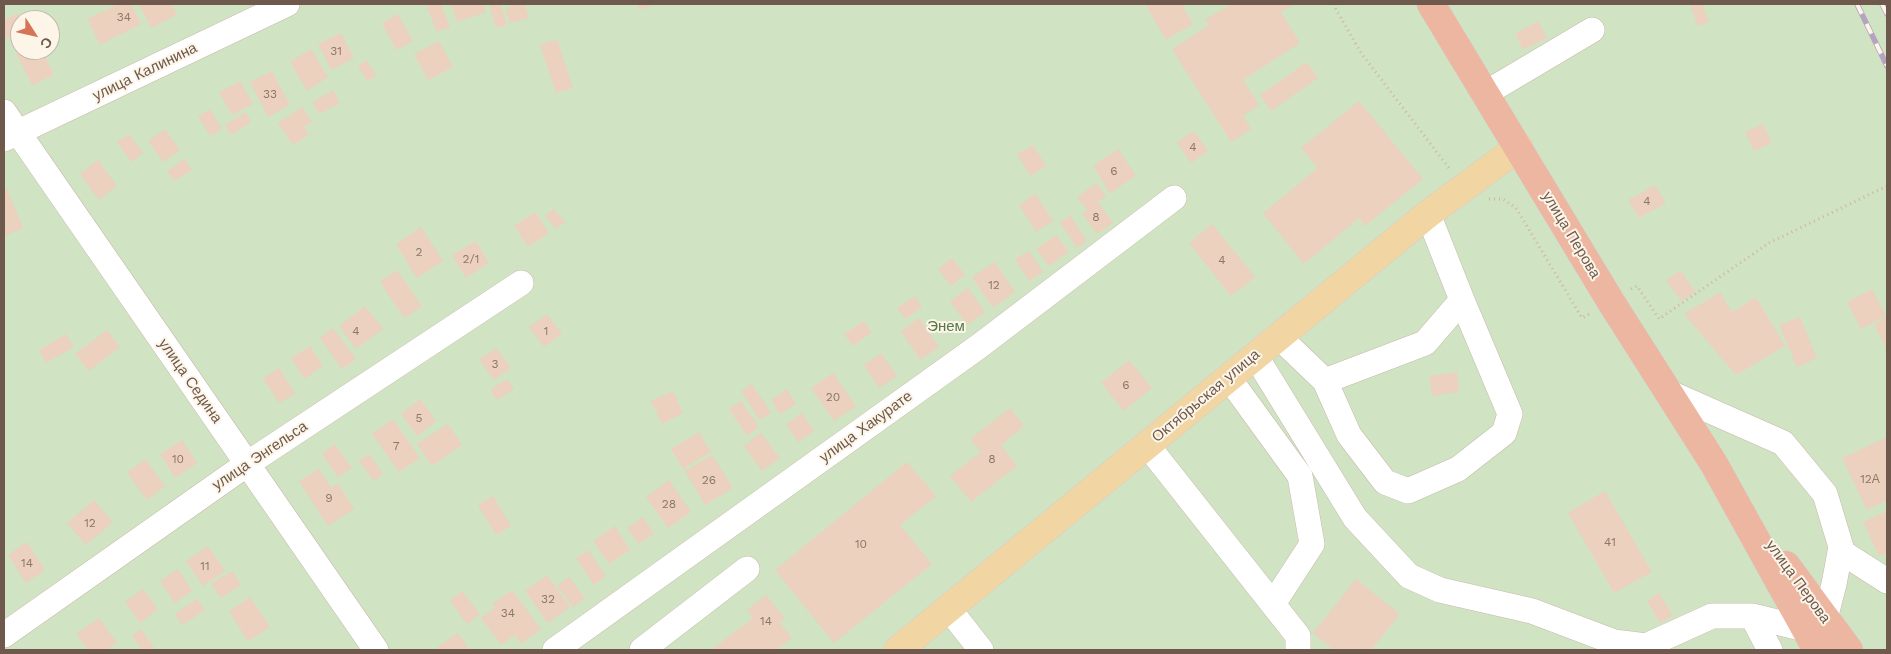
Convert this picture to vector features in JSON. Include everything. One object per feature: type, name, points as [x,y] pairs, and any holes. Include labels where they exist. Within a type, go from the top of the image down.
[{"type":"highway","name":"улица Перова","points":[[1432,4],[1611,302],[1714,464],[1816,633],[1848,650]]},
{"type":"main road","name":"Октябрьская улица","points":[[898,650],[1428,214],[1519,147]]},
{"type":"street","name":"улица Калинина","points":[[11,136],[286,4]]},
{"type":"street","points":[[1486,93],[1592,30]]},
{"type":"street","name":"улица Седина","points":[[4,112],[11,136],[247,464],[376,650]]},
{"type":"street","name":"улица Хакурате","points":[[555,650],[978,347],[1174,198]]},
{"type":"street","points":[[1278,336],[1325,381],[1349,436],[1385,482],[1408,491],[1458,469],[1504,433],[1510,414],[1428,214]]},
{"type":"street","name":"улица Энгельса","points":[[4,635],[247,464],[521,283]]},
{"type":"street","points":[[1325,381],[1425,343],[1462,300]]},
{"type":"street","points":[[1255,356],[1355,518],[1409,576],[1440,590],[1532,611],[1607,646],[1646,646],[1712,616],[1752,616],[1816,633],[1834,584],[1841,547],[1825,494],[1784,443],[1670,393]]},
{"type":"street","points":[[1228,378],[1300,476],[1312,544],[1273,604]]},
{"type":"street","points":[[1147,445],[1298,636],[1298,650]]},
{"type":"street","points":[[1840,551],[1887,581]]},
{"type":"street","points":[[642,650],[747,569]]},
{"type":"street","points":[[949,608],[981,650]]},
{"type":"street","points":[[1752,616],[1770,650]]},
{"type":"path","points":[[1332,4],[1361,53],[1464,187],[1476,199],[1504,199],[1516,208],[1582,318],[1638,286],[1659,319],[1769,243],[1887,186]]},
{"type":"green space","name":"Энем","points":[[4,4],[1887,4],[1887,650],[4,650]]},
{"type":"building","points":[[119,4],[131,4],[141,24],[100,45],[87,19]]},
{"type":"building","points":[[139,4],[172,4],[177,15],[151,28]]},
{"type":"building","points":[[441,4],[450,27],[437,32],[426,5]]},
{"type":"building","points":[[451,4],[483,4],[486,12],[457,22]]},
{"type":"building","points":[[489,4],[501,4],[507,25],[496,28]]},
{"type":"building","points":[[510,4],[525,4],[529,18],[510,23],[506,9],[511,7]]},
{"type":"building","points":[[637,4],[652,4],[652,6],[639,10]]},
{"type":"building","points":[[1150,4],[1182,4],[1193,24],[1166,40],[1146,6]]},
{"type":"building","points":[[1231,4],[1295,4],[1281,12],[1300,43],[1243,80],[1259,105],[1243,116],[1251,129],[1231,142],[1172,49],[1209,25],[1205,20]]},
{"type":"building","points":[[1702,4],[1709,22],[1698,26],[1690,5]]},
{"type":"building","points":[[398,14],[413,41],[396,50],[382,23]]},
{"type":"building","points":[[10,17],[10,37],[4,40],[4,20]]},
{"type":"building","points":[[1538,21],[1547,38],[1523,50],[1515,34]]},
{"type":"building","points":[[341,33],[354,58],[331,70],[318,44]]},
{"type":"building","points":[[557,39],[573,88],[556,93],[540,45]]},
{"type":"building","points":[[439,41],[453,67],[428,80],[414,54]]},
{"type":"building","points":[[311,49],[328,77],[307,91],[290,62]]},
{"type":"building","points":[[20,60],[47,60],[54,75],[32,85]]},
{"type":"building","points":[[367,60],[376,76],[367,81],[358,66]]},
{"type":"building","points":[[1307,62],[1318,78],[1271,111],[1260,95]]},
{"type":"building","points":[[272,71],[290,105],[268,117],[250,82]]},
{"type":"building","points":[[240,81],[253,104],[232,115],[219,92]]},
{"type":"building","points":[[333,90],[340,103],[319,114],[313,102]]},
{"type":"building","points":[[1359,101],[1423,179],[1365,226],[1359,218],[1304,264],[1263,213],[1318,168],[1301,148]]},
{"type":"building","points":[[302,107],[312,122],[304,127],[309,134],[293,145],[278,123]]},
{"type":"building","points":[[210,109],[222,129],[210,136],[198,116]]},
{"type":"building","points":[[246,112],[251,122],[231,135],[225,125]]},
{"type":"building","points":[[1763,124],[1772,143],[1754,151],[1745,132]]},
{"type":"building","points":[[165,129],[180,150],[163,162],[148,141]]},
{"type":"building","points":[[1194,131],[1208,151],[1191,163],[1177,142]]},
{"type":"building","points":[[129,134],[143,153],[131,162],[117,142]]},
{"type":"building","points":[[1033,145],[1046,166],[1030,176],[1017,154]]},
{"type":"building","points":[[1118,149],[1136,176],[1110,193],[1093,166]]},
{"type":"building","points":[[185,159],[192,170],[174,181],[167,171]]},
{"type":"building","points":[[98,160],[117,186],[99,200],[80,174]]},
{"type":"building","points":[[1097,183],[1106,196],[1098,202],[1113,223],[1097,234],[1082,213],[1087,210],[1077,197]]},
{"type":"building","points":[[1655,185],[1666,203],[1639,218],[1628,200]]},
{"type":"building","points":[[7,189],[23,228],[4,236],[4,191]]},
{"type":"building","points":[[1036,194],[1053,221],[1036,232],[1019,205]]},
{"type":"building","points":[[554,209],[565,222],[556,229],[545,215]]},
{"type":"building","points":[[535,212],[549,233],[528,247],[514,226]]},
{"type":"building","points":[[1070,215],[1087,241],[1077,248],[1060,222]]},
{"type":"building","points":[[1212,224],[1255,277],[1231,296],[1189,243]]},
{"type":"building","points":[[421,227],[443,261],[417,278],[396,244]]},
{"type":"building","points":[[1056,235],[1069,252],[1049,266],[1036,249]]},
{"type":"building","points":[[476,241],[489,263],[466,278],[452,255]]},
{"type":"building","points":[[1029,251],[1043,272],[1029,281],[1015,259]]},
{"type":"building","points":[[952,258],[965,275],[951,286],[938,269]]},
{"type":"building","points":[[995,262],[1015,292],[993,308],[972,277]]},
{"type":"building","points":[[397,270],[422,306],[404,318],[380,282]]},
{"type":"building","points":[[1681,270],[1695,292],[1681,301],[1666,280]]},
{"type":"building","points":[[968,288],[985,312],[967,325],[950,301]]},
{"type":"building","points":[[1872,289],[1886,316],[1861,329],[1847,302]]},
{"type":"building","points":[[1720,292],[1732,312],[1756,297],[1785,346],[1736,375],[1684,314]]},
{"type":"building","points":[[915,296],[922,307],[905,319],[897,308]]},
{"type":"building","points":[[365,306],[383,329],[356,349],[339,326]]},
{"type":"building","points":[[547,314],[562,334],[544,347],[529,327]]},
{"type":"building","points":[[1800,317],[1817,358],[1797,367],[1779,325]]},
{"type":"building","points":[[1887,317],[1887,350],[1874,324]]},
{"type":"building","points":[[919,318],[939,347],[920,360],[901,331]]},
{"type":"building","points":[[864,321],[872,332],[853,346],[844,334]]},
{"type":"building","points":[[333,328],[356,359],[342,369],[320,338]]},
{"type":"building","points":[[107,330],[120,347],[89,371],[75,354]]},
{"type":"building","points":[[66,334],[74,347],[46,363],[39,350]]},
{"type":"building","points":[[310,346],[323,366],[304,379],[291,358]]},
{"type":"building","points":[[496,348],[511,368],[494,380],[479,360]]},
{"type":"building","points":[[881,353],[897,376],[879,388],[864,365]]},
{"type":"building","points":[[1129,360],[1152,388],[1124,411],[1101,383]]},
{"type":"building","points":[[279,368],[295,394],[279,403],[263,378]]},
{"type":"building","points":[[1457,372],[1459,392],[1432,396],[1429,376]]},
{"type":"building","points":[[833,373],[856,406],[834,421],[811,388]]},
{"type":"building","points":[[507,379],[514,389],[497,400],[490,390]]},
{"type":"building","points":[[752,384],[771,413],[760,420],[741,391]]},
{"type":"building","points":[[787,389],[796,404],[780,414],[771,400]]},
{"type":"building","points":[[673,391],[683,413],[662,424],[651,401]]},
{"type":"building","points":[[420,399],[436,421],[417,436],[401,414]]},
{"type":"building","points":[[741,401],[759,427],[747,436],[729,409]]},
{"type":"building","points":[[1010,408],[1024,426],[1001,445],[1017,466],[971,502],[950,476],[981,452],[970,439]]},
{"type":"building","points":[[802,413],[814,431],[798,442],[786,424]]},
{"type":"building","points":[[393,419],[420,458],[399,472],[372,434]]},
{"type":"building","points":[[448,424],[462,445],[432,466],[417,444]]},
{"type":"building","points":[[699,432],[711,452],[683,469],[671,449]]},
{"type":"building","points":[[761,433],[780,458],[762,471],[744,446]]},
{"type":"building","points":[[1887,437],[1887,500],[1867,510],[1842,458]]},
{"type":"building","points":[[182,440],[197,463],[175,478],[160,454]]},
{"type":"building","points":[[335,444],[352,468],[338,477],[322,454]]},
{"type":"building","points":[[369,454],[383,474],[374,481],[359,461]]},
{"type":"building","points":[[712,455],[733,488],[705,505],[685,471]]},
{"type":"building","points":[[145,459],[165,486],[147,500],[127,473]]},
{"type":"building","points":[[907,462],[936,496],[900,525],[932,564],[834,643],[775,570]]},
{"type":"building","points":[[319,469],[331,488],[338,483],[354,509],[328,526],[299,481]]},
{"type":"building","points":[[669,480],[691,512],[668,528],[646,497]]},
{"type":"building","points":[[1605,491],[1652,572],[1614,593],[1568,513]]},
{"type":"building","points":[[493,496],[511,526],[496,535],[478,505]]},
{"type":"building","points":[[94,500],[113,522],[86,545],[67,523]]},
{"type":"building","points":[[1887,511],[1887,552],[1879,556],[1863,522]]},
{"type":"building","points":[[643,517],[654,534],[639,544],[627,528]]},
{"type":"building","points":[[615,526],[630,550],[609,564],[593,541]]},
{"type":"building","points":[[27,542],[45,570],[26,583],[8,555]]},
{"type":"building","points":[[208,546],[225,571],[203,586],[186,561]]},
{"type":"building","points":[[588,550],[606,576],[594,585],[576,558]]},
{"type":"building","points":[[178,569],[192,591],[175,603],[160,581]]},
{"type":"building","points":[[232,571],[241,585],[221,598],[211,584]]},
{"type":"building","points":[[547,575],[570,607],[548,623],[525,591]]},
{"type":"building","points":[[569,577],[585,598],[573,607],[557,586]]},
{"type":"building","points":[[1356,579],[1400,614],[1371,650],[1334,650],[1313,633]]},
{"type":"building","points":[[143,589],[158,609],[140,623],[125,602]]},
{"type":"building","points":[[512,590],[541,629],[521,644],[515,635],[501,645],[481,618],[495,608],[492,604]]},
{"type":"building","points":[[462,591],[480,614],[467,624],[450,601]]},
{"type":"building","points":[[1659,593],[1673,615],[1660,623],[1647,601]]},
{"type":"building","points":[[766,595],[785,619],[780,623],[792,638],[776,650],[711,650],[753,618],[747,610]]},
{"type":"building","points":[[250,597],[270,627],[248,641],[229,611]]},
{"type":"building","points":[[197,599],[205,610],[182,625],[175,614]]},
{"type":"building","points":[[99,618],[117,643],[106,650],[88,650],[76,634]]},
{"type":"building","points":[[141,629],[154,647],[149,650],[142,650],[132,636]]},
{"type":"building","points":[[458,633],[470,650],[434,650]]},
{"type":"railway","points":[[1857,4],[1887,66]]},
{"type":"railway","points":[[1882,4],[1887,14]]}]
